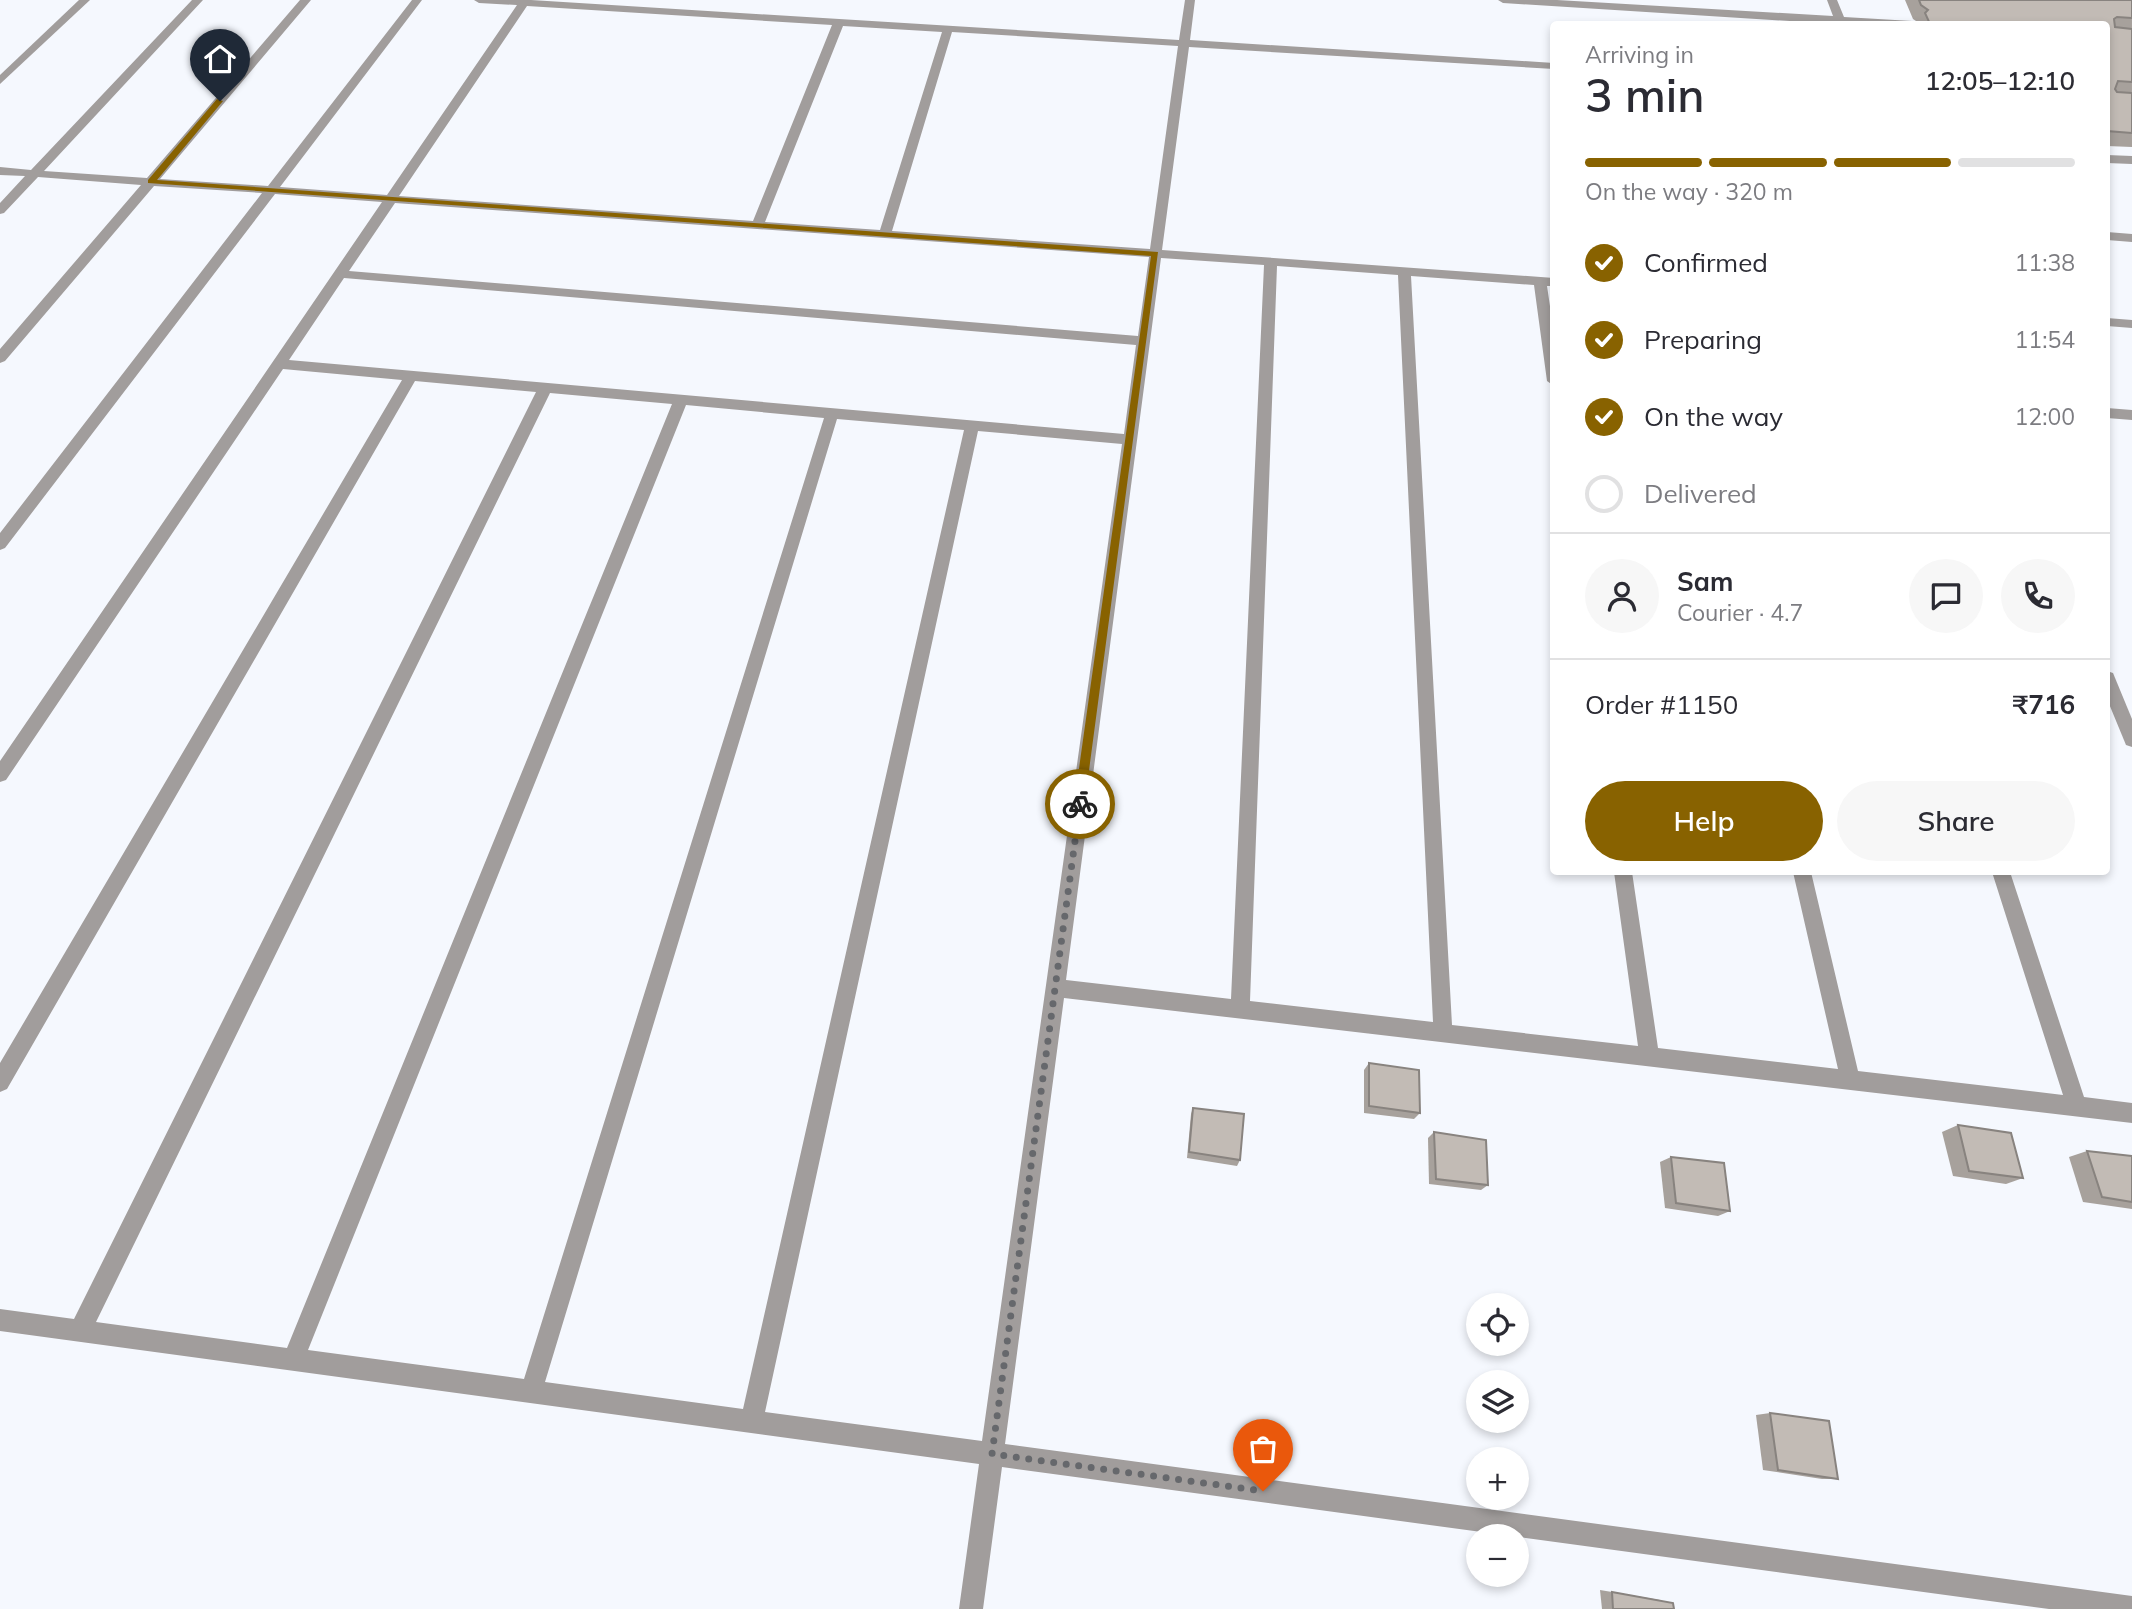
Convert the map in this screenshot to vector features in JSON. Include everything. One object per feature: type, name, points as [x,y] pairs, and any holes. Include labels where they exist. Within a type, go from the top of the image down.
[{"type":"street","points":[[0,81],[85,0]]},
{"type":"street","points":[[0,210],[198,0]]},
{"type":"street","points":[[0,358],[306,0]]},
{"type":"street","points":[[0,544],[417,0]]},
{"type":"street","points":[[479,0],[1550,66]]},
{"type":"street","points":[[971,1609],[1190,0]]},
{"type":"street","points":[[1503,0],[1826,21]]},
{"type":"street","points":[[1832,0],[1841,21]]},
{"type":"street","points":[[0,775],[525,1]]},
{"type":"street","points":[[758,225],[839,22]]},
{"type":"street","points":[[885,234],[948,29]]},
{"type":"street","points":[[2110,159],[2132,160]]},
{"type":"street","points":[[0,171],[1547,282],[1550,324]]},
{"type":"street","points":[[2110,236],[2132,237]]},
{"type":"street","points":[[1240,1009],[1271,262]]},
{"type":"street","points":[[1404,272],[1443,1032]]},
{"type":"street","points":[[340,274],[1143,341]]},
{"type":"street","points":[[2110,322],[2132,324]]},
{"type":"street","points":[[279,364],[1130,440]]},
{"type":"street","points":[[0,1082],[411,376]]},
{"type":"street","points":[[80,1331],[545,388]]},
{"type":"street","points":[[293,1361],[681,400]]},
{"type":"street","points":[[2110,413],[2132,415]]},
{"type":"street","points":[[531,1392],[832,414]]},
{"type":"street","points":[[751,1423],[972,426]]},
{"type":"street","points":[[2110,685],[2132,740]]},
{"type":"street","points":[[1623,875],[1650,1057]]},
{"type":"street","points":[[1803,875],[1850,1080]]},
{"type":"street","points":[[2002,875],[2077,1106]]},
{"type":"street","points":[[1055,988],[2132,1112]]},
{"type":"street","points":[[0,1320],[2132,1608]]},
{"type":"building","points":[[1919,0],[2132,0],[2132,18],[2114,19],[2115,27],[2132,29],[2132,82],[2118,81],[2115,89],[2117,92],[2132,93],[2132,133],[2110,131],[2110,21],[1929,21],[1925,13],[1928,10]]},
{"type":"building","points":[[1369,1063],[1419,1070],[1420,1113],[1369,1106]]},
{"type":"building","points":[[1193,1108],[1244,1114],[1240,1160],[1189,1152]]},
{"type":"building","points":[[1958,1125],[2011,1133],[2023,1178],[1969,1171]]},
{"type":"building","points":[[1434,1132],[1486,1140],[1488,1185],[1436,1179]]},
{"type":"building","points":[[2087,1151],[2132,1156],[2132,1202],[2102,1197]]},
{"type":"building","points":[[1671,1157],[1724,1163],[1730,1211],[1676,1203]]},
{"type":"building","points":[[1770,1413],[1829,1421],[1838,1479],[1778,1470]]},
{"type":"building","points":[[1612,1592],[1673,1603],[1674,1609],[1613,1609]]},
{"type":"way so far","points":[[1080,804],[992,1454],[1263,1491]]},
{"type":"route","points":[[220,101],[151,182],[1155,254],[1080,804]]}]
